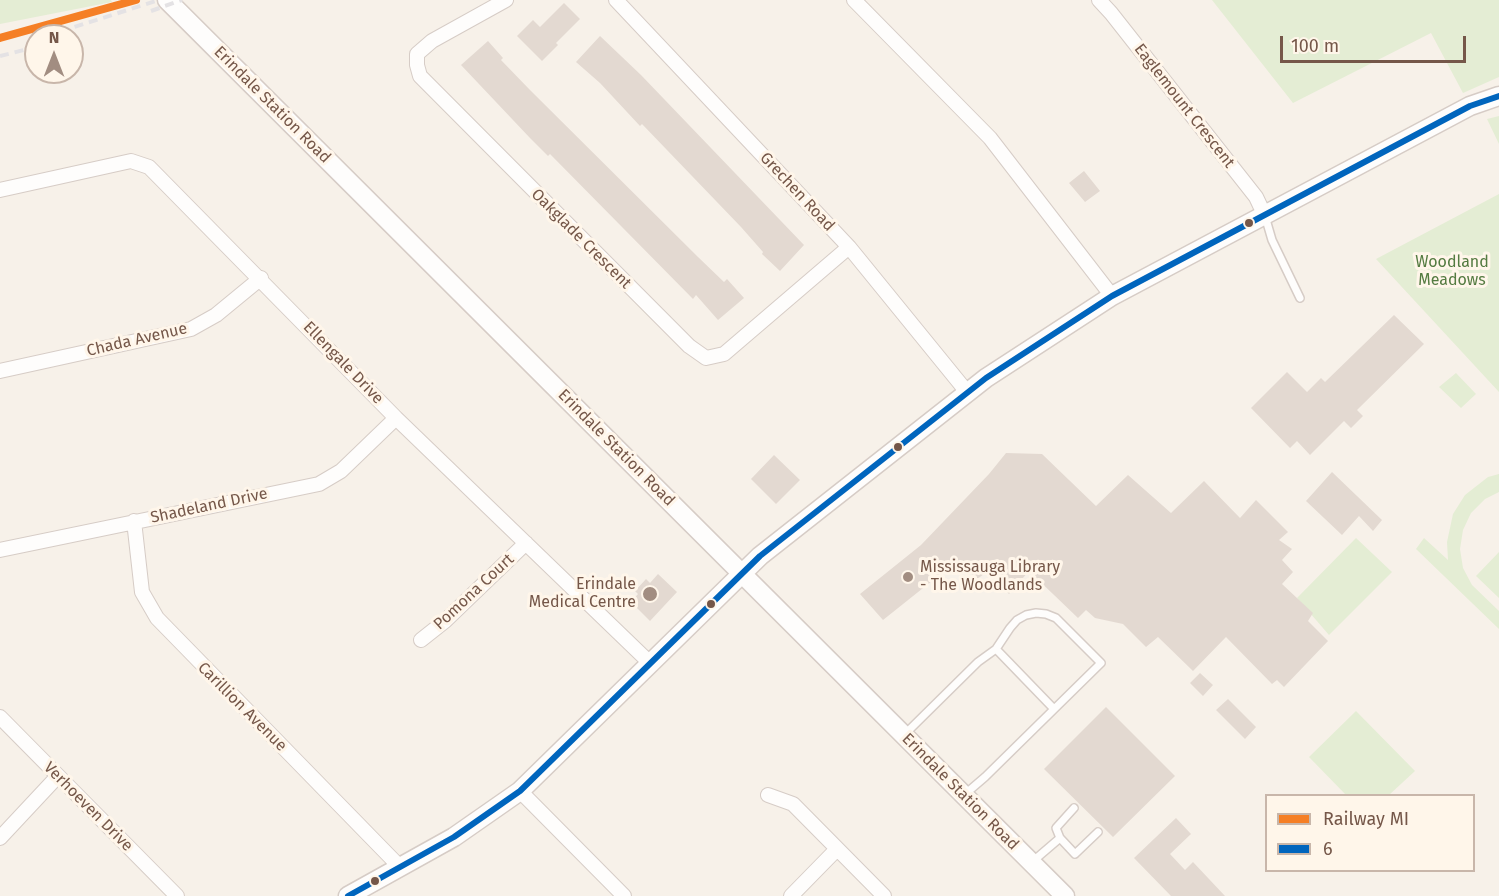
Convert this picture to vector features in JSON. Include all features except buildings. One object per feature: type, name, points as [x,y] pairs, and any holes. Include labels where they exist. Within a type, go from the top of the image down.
[{"type":"street","name":"Erindale Station Road","points":[[167,0],[1065,896]]},
{"type":"street","name":"Oakglade Crescent","points":[[506,0],[432,41],[417,54],[420,76],[689,346],[706,358],[724,354],[849,247]]},
{"type":"street","name":"Grechen Road","points":[[616,0],[849,247],[967,392]]},
{"type":"street","points":[[854,0],[990,138],[1112,296]]},
{"type":"street","name":"Eaglemount Crescent","points":[[1098,0],[1111,13],[1256,197],[1265,216]]},
{"type":"street","points":[[348,896],[475,823],[520,790],[742,574],[967,392],[1112,296],[1470,106],[1499,96]]},
{"type":"street","name":"Ellengale Drive","points":[[0,189],[131,161],[149,167],[261,278],[396,418],[650,663]]},
{"type":"street","name":"Chada Avenue","points":[[0,371],[191,329],[216,315],[261,278]]},
{"type":"street","name":"Shadeland Drive","points":[[0,550],[319,484],[341,471],[396,418]]},
{"type":"street","name":"Carillion Avenue","points":[[134,521],[142,592],[157,618],[400,867]]},
{"type":"street","name":"Pomona Court","points":[[421,640],[445,621],[526,543]]},
{"type":"street","name":"Verhoeven Drive","points":[[0,717],[177,896]]},
{"type":"street","points":[[0,838],[57,777]]},
{"type":"street","points":[[520,790],[624,896]]},
{"type":"street","points":[[768,795],[794,804],[884,896]]},
{"type":"street","points":[[791,896],[837,849]]},
{"type":"lane","points":[[1265,216],[1272,240],[1300,298]]},
{"type":"lane","points":[[903,736],[978,662],[996,649],[1017,620],[1036,613],[1056,618],[1101,663],[985,777],[963,795]]},
{"type":"lane","points":[[996,649],[1054,709]]},
{"type":"lane","points":[[1074,808],[1056,828],[1060,838],[1075,854],[1098,832]]},
{"type":"lane","points":[[1032,863],[1060,838]]},
{"type":"green space","points":[[0,0],[111,0],[112,2],[0,24]]},
{"type":"green space","points":[[1212,0],[1499,0],[1499,77],[1463,93],[1431,33],[1293,103]]},
{"type":"green space","points":[[1499,116],[1499,144],[1487,119]]},
{"type":"green space","name":"Woodland Meadows","points":[[1499,194],[1499,392],[1376,259]]},
{"type":"green space","points":[[1456,373],[1476,394],[1461,408],[1439,387]]},
{"type":"green space","points":[[1499,474],[1499,492],[1485,499],[1471,513],[1463,530],[1460,549],[1463,568],[1472,585],[1499,611],[1499,629],[1416,549],[1424,538],[1448,560],[1447,542],[1453,514],[1465,495],[1488,477]]},
{"type":"green space","points":[[1356,538],[1392,572],[1329,635],[1297,598]]},
{"type":"green space","points":[[1499,552],[1499,598],[1476,576]]},
{"type":"green space","points":[[1356,711],[1415,771],[1390,794],[1345,794],[1309,757]]},
{"type":"railway","points":[[84,24],[159,0]]},
{"type":"railway","points":[[151,11],[182,0]]},
{"type":"railway","points":[[0,56],[24,50]]},
{"type":"rail line","name":"MI","points":[[0,38],[136,0]]},
{"type":"transit line","name":"6","points":[[348,896],[454,837],[520,791],[760,556],[986,378],[1112,296],[1470,106],[1499,96]]},
{"type":"place","name":"Mississauga Library - The Woodlands","points":[[908,577]]},
{"type":"place","name":"Erindale Medical Centre","points":[[650,594]]}]
